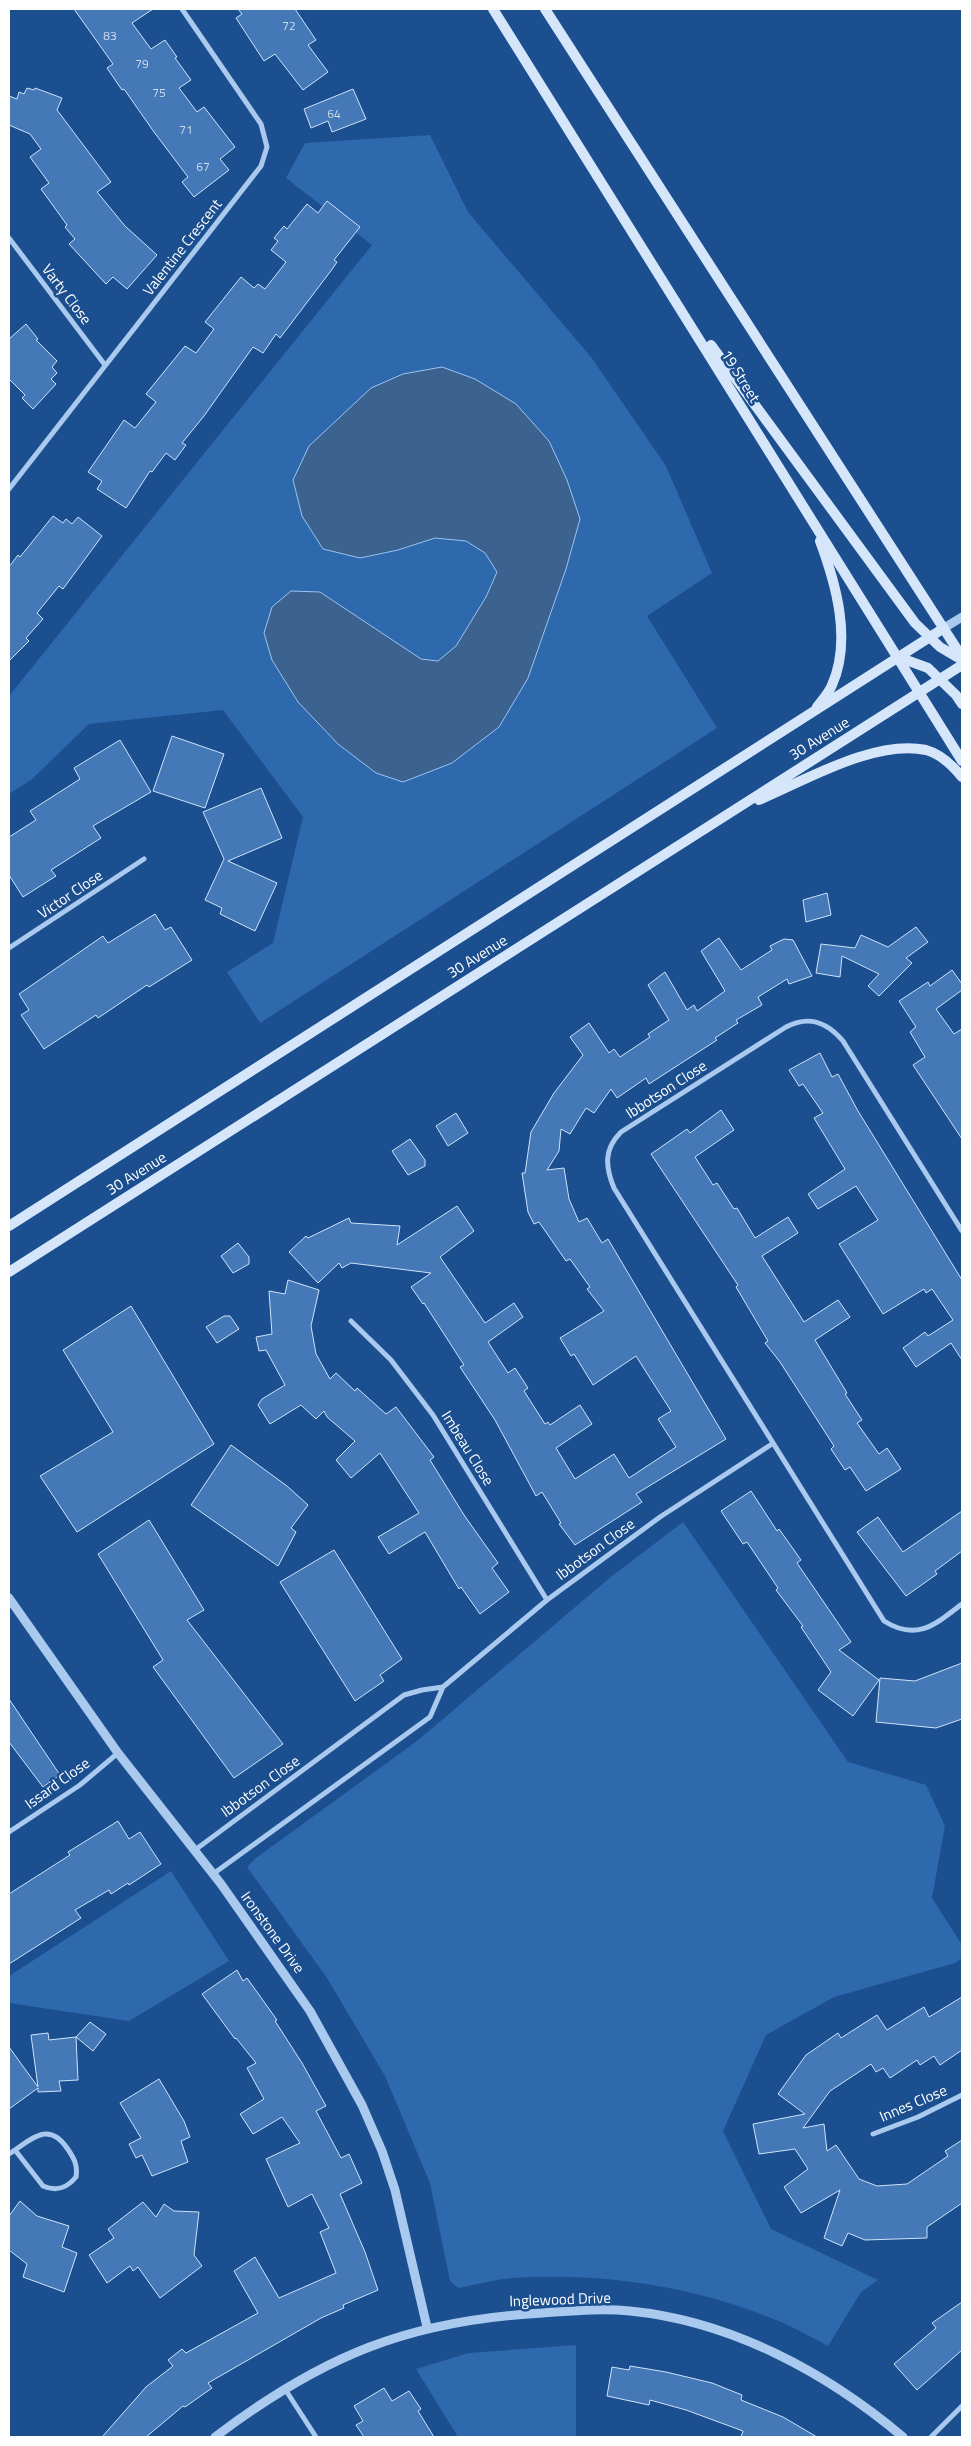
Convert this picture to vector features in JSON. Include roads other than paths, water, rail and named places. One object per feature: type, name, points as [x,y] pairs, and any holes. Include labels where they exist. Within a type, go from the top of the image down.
[{"type":"main road","name":"19 Street","points":[[493,9],[962,761]]},
{"type":"main road","points":[[545,9],[944,628],[962,659]]},
{"type":"main road","points":[[664,282],[915,623],[940,647],[962,659]]},
{"type":"main road","points":[[813,521],[834,578],[842,649],[832,685],[814,711]]},
{"type":"main road","name":"30 Avenue","points":[[9,1226],[944,628]]},
{"type":"main road","points":[[898,657],[928,668],[962,704]]},
{"type":"main road","name":"30 Avenue","points":[[9,1272],[962,665]]},
{"type":"main road","points":[[731,812],[862,756],[894,748],[928,750],[952,764],[962,777]]},
{"type":"street","name":"Valentine Crescent","points":[[9,488],[261,166],[266,157],[268,146],[261,124],[182,9]]},
{"type":"street","name":"Varty Close","points":[[9,238],[105,365]]},
{"type":"street","points":[[944,628],[962,617]]},
{"type":"street","name":"Victor Close","points":[[9,948],[144,859]]},
{"type":"street","name":"Ibbotson Close","points":[[962,1232],[843,1041],[830,1028],[816,1021],[798,1021],[786,1027],[621,1132],[613,1141],[608,1151],[607,1164],[614,1188],[884,1621],[902,1630],[918,1630],[939,1622],[962,1604]]},
{"type":"street","name":"Imbeau Close","points":[[351,1321],[391,1360],[433,1415],[547,1600]]},
{"type":"street","name":"Ibbotson Close","points":[[213,1874],[430,1716],[443,1687],[547,1600],[660,1517],[772,1444]]},
{"type":"street","name":"Ironstone Drive","points":[[9,1598],[118,1752],[195,1850],[299,1992],[362,2105],[382,2151],[395,2190],[427,2327]]},
{"type":"street","name":"Ibbotson Close","points":[[195,1850],[404,1695],[443,1687]]},
{"type":"street","name":"Issard Close","points":[[9,1832],[80,1785],[118,1752]]},
{"type":"street","name":"Innes Close","points":[[873,2134],[918,2117],[962,2095]]},
{"type":"street","points":[[9,2154],[15,2150],[45,2132],[52,2133],[58,2136],[75,2160],[78,2168],[76,2177],[64,2188],[50,2189],[43,2186],[15,2150]]},
{"type":"street","name":"Inglewood Drive","points":[[215,2437],[249,2411],[285,2388],[343,2356],[427,2327],[495,2315],[601,2310],[631,2311],[698,2324],[762,2348],[823,2378],[879,2417],[903,2437]]},
{"type":"street","points":[[285,2388],[316,2437]]},
{"type":"street","points":[[931,2437],[962,2406]]}]
